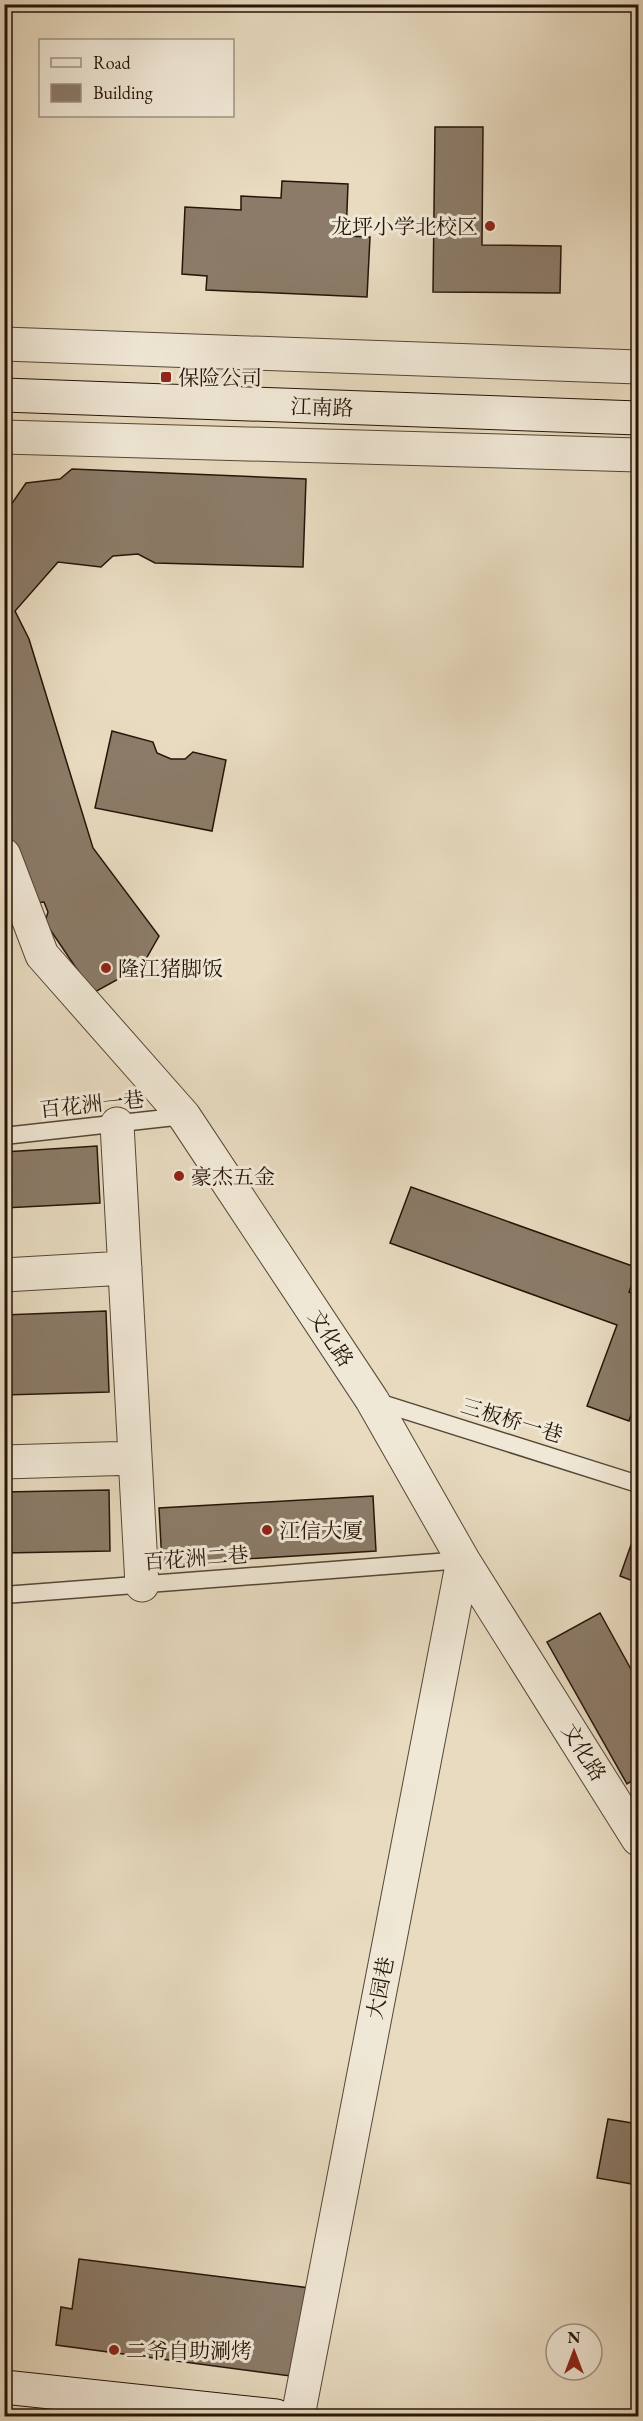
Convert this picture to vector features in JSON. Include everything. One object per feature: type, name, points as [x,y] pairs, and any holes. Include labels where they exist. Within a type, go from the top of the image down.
[{"type":"street","points":[[4,344],[639,368]]},
{"type":"street","name":"江南路","points":[[4,396],[639,418]]},
{"type":"street","points":[[4,437],[639,455]]},
{"type":"street","name":"文化路","points":[[4,855],[42,955],[184,1116],[372,1400],[463,1560],[639,1839]]},
{"type":"street","points":[[117,1124],[142,1585]]},
{"type":"street","points":[[4,1275],[125,1268]]},
{"type":"street","points":[[4,1462],[135,1458]]},
{"type":"street","name":"大园巷","points":[[298,2416],[463,1560]]},
{"type":"street","points":[[4,2386],[276,2416]]},
{"type":"lane","name":"百花洲一巷","points":[[4,1136],[184,1116]]},
{"type":"lane","name":"三板桥一巷","points":[[372,1400],[639,1484]]},
{"type":"lane","name":"百花洲二巷","points":[[4,1595],[463,1560]]},
{"type":"building","points":[[435,127],[483,127],[482,245],[561,246],[560,293],[433,292]]},
{"type":"building","points":[[282,181],[348,184],[346,236],[370,237],[367,297],[206,290],[207,276],[182,274],[185,207],[241,210],[241,196],[281,198]]},
{"type":"building","points":[[72,469],[306,479],[303,567],[155,563],[138,554],[113,556],[101,567],[58,562],[15,611],[29,639],[93,848],[159,936],[142,966],[93,993],[45,922],[48,912],[44,902],[34,903],[8,846],[11,834],[4,825],[4,503],[11,505],[26,483],[60,479]]},
{"type":"building","points":[[112,731],[153,742],[157,753],[171,759],[185,759],[193,752],[226,760],[212,831],[95,808]]},
{"type":"building","points":[[97,1146],[100,1203],[4,1208],[4,1152]]},
{"type":"building","points":[[411,1187],[638,1268],[629,1292],[638,1296],[638,1394],[629,1421],[587,1406],[617,1325],[390,1243]]},
{"type":"building","points":[[106,1311],[109,1392],[4,1395],[4,1315]]},
{"type":"building","points":[[109,1490],[110,1551],[4,1553],[4,1492]]},
{"type":"building","name":"江信大厦","points":[[373,1496],[376,1551],[162,1564],[159,1508]]},
{"type":"building","points":[[638,1525],[638,1583],[620,1576]]},
{"type":"building","points":[[600,1613],[638,1682],[638,1777],[627,1784],[547,1642]]},
{"type":"building","points":[[608,2119],[638,2124],[638,2185],[597,2178]]},
{"type":"building","points":[[79,2259],[310,2288],[298,2377],[56,2345],[61,2307],[72,2309]]},
{"type":"place","name":"龙坪小学北校区","points":[[490,226]]},
{"type":"place","name":"保险公司","points":[[166,377]]},
{"type":"place","name":"隆江猪脚饭","points":[[106,968]]},
{"type":"place","name":"豪杰五金","points":[[179,1176]]},
{"type":"place","name":"江信大厦","points":[[267,1530]]},
{"type":"place","name":"二爷自助涮烤","points":[[114,2350]]}]
